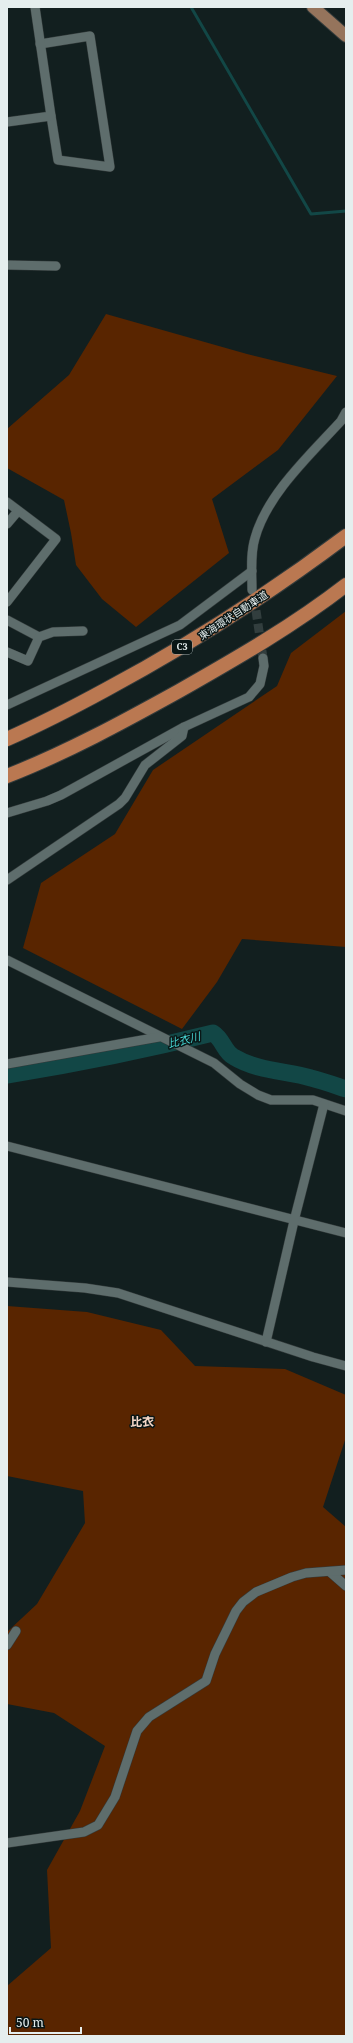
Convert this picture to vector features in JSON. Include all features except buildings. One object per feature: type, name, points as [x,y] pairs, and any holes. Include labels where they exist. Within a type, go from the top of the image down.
[{"type":"highway","name":"東海環状自動車道","points":[[7,739],[62,714],[192,642],[299,571],[346,536]]},
{"type":"highway","points":[[7,776],[73,746],[149,707],[246,653],[285,629],[346,585]]},
{"type":"main road","points":[[313,7],[346,36]]},
{"type":"street","points":[[35,7],[40,44],[58,160],[110,167],[90,36],[40,44]]},
{"type":"street","points":[[7,122],[51,116]]},
{"type":"street","points":[[7,265],[56,266]]},
{"type":"street","points":[[252,590],[254,539],[264,513],[299,468],[341,421],[346,412]]},
{"type":"street","points":[[7,502],[56,539],[7,602]]},
{"type":"street","points":[[7,524],[18,511]]},
{"type":"street","points":[[7,705],[180,625],[252,571]]},
{"type":"street","points":[[7,620],[39,636],[53,632],[83,631]]},
{"type":"street","points":[[7,652],[28,661],[39,636]]},
{"type":"street","points":[[7,813],[47,801],[61,795],[184,727],[249,697],[260,684],[264,666],[263,658]]},
{"type":"street","points":[[7,880],[119,804],[125,798],[145,765],[182,736],[184,727]]},
{"type":"street","points":[[7,960],[159,1037],[214,1063],[240,1084],[258,1095],[271,1100],[313,1100],[346,1112]]},
{"type":"street","points":[[7,1064],[159,1037]]},
{"type":"street","points":[[266,1342],[294,1220],[324,1104]]},
{"type":"street","points":[[7,1146],[346,1233]]},
{"type":"street","points":[[7,1282],[85,1288],[118,1293],[266,1342],[346,1366]]},
{"type":"street","points":[[7,1843],[84,1832],[98,1825],[114,1797],[137,1731],[149,1717],[206,1681],[216,1654],[236,1611],[244,1602],[256,1592],[292,1577],[306,1573],[346,1570]]},
{"type":"street","points":[[330,1572],[346,1586]]},
{"type":"street","points":[[7,1645],[16,1631]]},
{"type":"shaded area","points":[[106,314],[247,354],[337,376],[278,450],[212,499],[229,553],[136,627],[102,599],[76,565],[64,500],[7,468],[7,429],[69,375]]},
{"type":"shaded area","points":[[346,611],[346,947],[242,939],[217,982],[182,1029],[23,948],[41,883],[115,834],[153,770],[277,686],[291,653]]},
{"type":"shaded area","points":[[7,1306],[87,1312],[161,1330],[195,1366],[285,1369],[346,1395],[346,1437],[323,1507],[346,1527],[346,2036],[7,2036],[7,1986],[51,1948],[47,1870],[80,1811],[105,1746],[54,1713],[7,1704],[7,1632],[37,1604],[85,1523],[83,1491],[7,1476]]},
{"type":"waterway","points":[[191,7],[311,214],[346,211]]},
{"type":"waterway","name":"比衣川","points":[[7,1075],[110,1056],[213,1033],[231,1055],[243,1062],[262,1068],[315,1079],[346,1089]]},
{"type":"tunnel","points":[[254,597],[263,658]]},
{"type":"district","name":"比衣","points":[[142,1422]]}]
